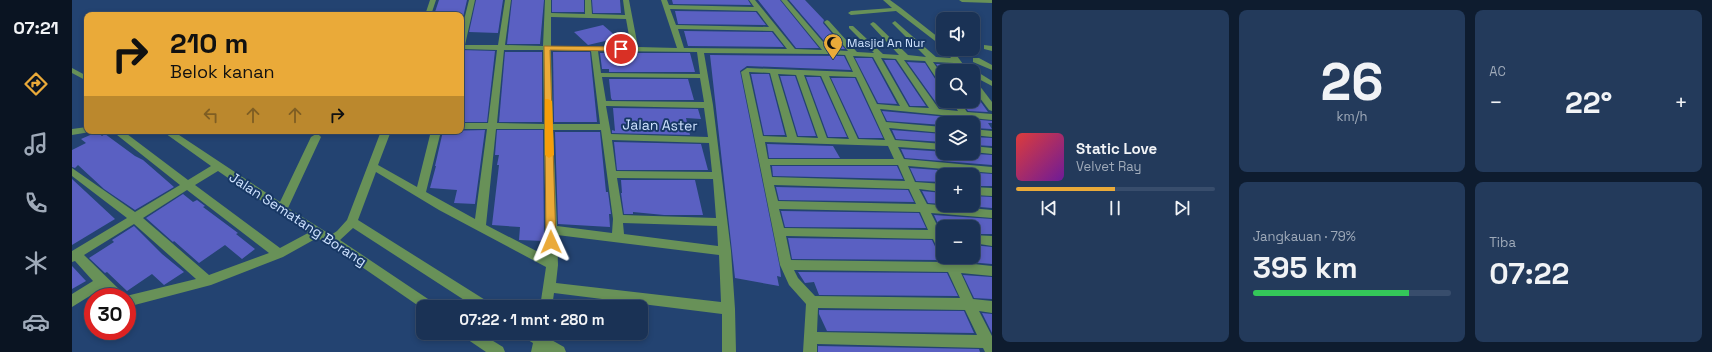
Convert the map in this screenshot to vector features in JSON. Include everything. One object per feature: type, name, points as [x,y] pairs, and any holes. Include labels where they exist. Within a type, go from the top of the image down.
[{"type":"street","points":[[429,12],[433,0]]},
{"type":"street","points":[[464,34],[472,0]]},
{"type":"street","points":[[480,227],[508,0]]},
{"type":"street","points":[[547,300],[552,265],[548,127],[548,0]]},
{"type":"street","points":[[588,0],[589,16]]},
{"type":"street","points":[[626,0],[635,49]]},
{"type":"street","points":[[752,0],[792,51]]},
{"type":"street","points":[[784,0],[828,52]]},
{"type":"street","points":[[886,0],[899,8],[936,39]]},
{"type":"street","points":[[962,0],[992,1]]},
{"type":"street","points":[[681,49],[665,3],[759,9]]},
{"type":"street","points":[[851,13],[899,8]]},
{"type":"street","points":[[547,15],[629,16]]},
{"type":"street","points":[[827,22],[851,53],[859,75],[883,125],[923,208],[936,230]]},
{"type":"street","points":[[873,24],[901,57],[936,112]]},
{"type":"street","points":[[895,24],[930,59],[936,70]]},
{"type":"street","points":[[673,27],[775,29]]},
{"type":"street","points":[[851,27],[878,55],[906,109]]},
{"type":"street","points":[[464,47],[828,52],[930,59],[948,64]]},
{"type":"street","points":[[594,48],[618,219],[618,238]]},
{"type":"street","points":[[700,50],[709,105],[725,251],[729,309],[729,352]]},
{"type":"street","points":[[954,56],[960,64]]},
{"type":"street","points":[[976,60],[992,68]]},
{"type":"street","points":[[72,70],[84,78]]},
{"type":"street","points":[[810,352],[812,302],[794,280],[786,265],[745,72],[747,70],[859,75]]},
{"type":"street","points":[[774,72],[793,140]]},
{"type":"street","points":[[799,73],[823,140]]},
{"type":"street","points":[[824,74],[855,142]]},
{"type":"street","points":[[597,75],[704,76]]},
{"type":"street","points":[[980,77],[992,84]]},
{"type":"street","points":[[980,92],[992,108]]},
{"type":"street","points":[[602,104],[709,105]]},
{"type":"street","points":[[874,106],[992,117]]},
{"type":"street","points":[[960,108],[965,115]]},
{"type":"street","points":[[883,125],[936,129]]},
{"type":"street","points":[[464,126],[605,127]]},
{"type":"street","points":[[72,132],[84,130]]},
{"type":"street","points":[[980,133],[992,134]]},
{"type":"street","points":[[123,134],[191,182],[279,254]]},
{"type":"street","name":"Jalan Sematang Borang","points":[[171,134],[214,169],[282,209],[314,235],[331,240],[420,300]]},
{"type":"street","points":[[331,240],[341,234],[352,222],[374,168],[385,134]]},
{"type":"street","points":[[420,194],[435,134]]},
{"type":"street","points":[[282,209],[316,137]]},
{"type":"street","name":"Jalan Aster","points":[[606,137],[713,140]]},
{"type":"street","points":[[760,139],[823,140],[936,146]]},
{"type":"street","points":[[980,150],[992,151]]},
{"type":"street","points":[[764,162],[901,162],[992,170]]},
{"type":"street","points":[[374,168],[552,265]]},
{"type":"street","points":[[109,288],[74,256],[214,169]]},
{"type":"street","points":[[72,171],[135,218],[207,281]]},
{"type":"street","points":[[611,174],[716,176]]},
{"type":"street","points":[[769,181],[912,185],[936,187]]},
{"type":"street","points":[[980,191],[992,192]]},
{"type":"street","points":[[774,205],[923,208],[992,214]]},
{"type":"street","points":[[618,219],[721,222]]},
{"type":"street","points":[[352,222],[475,300]]},
{"type":"street","points":[[551,230],[725,251]]},
{"type":"street","points":[[779,232],[936,235]]},
{"type":"street","points":[[136,299],[207,281],[279,254],[314,235]]},
{"type":"street","points":[[980,240],[992,241]]},
{"type":"street","points":[[786,265],[936,262]]},
{"type":"street","points":[[810,338],[990,345],[950,264]]},
{"type":"street","points":[[959,264],[992,271]]},
{"type":"street","points":[[72,301],[101,282]]},
{"type":"street","points":[[548,287],[729,309]]},
{"type":"street","points":[[812,302],[969,304],[992,307]]},
{"type":"street","points":[[480,340],[498,352]]},
{"type":"street","points":[[540,342],[559,352]]},
{"type":"building","points":[[439,0],[467,0],[464,13],[435,12]]},
{"type":"building","points":[[476,0],[503,0],[498,33],[469,32]]},
{"type":"building","points":[[512,0],[544,0],[540,44],[507,44]]},
{"type":"building","points":[[552,0],[584,0],[584,12],[552,12]]},
{"type":"building","points":[[592,0],[620,0],[621,13],[593,13]]},
{"type":"building","points":[[672,0],[748,0],[751,5],[673,4]]},
{"type":"building","points":[[758,0],[780,0],[819,48],[796,48]]},
{"type":"building","points":[[789,0],[805,0],[824,20],[823,23],[845,49],[831,49]]},
{"type":"building","points":[[675,11],[756,12],[766,25],[678,24]]},
{"type":"building","points":[[603,25],[618,38],[588,45],[574,32]]},
{"type":"building","points":[[684,31],[772,32],[784,47],[688,46]]},
{"type":"building","points":[[464,50],[495,51],[487,122],[464,122]]},
{"type":"building","points":[[505,52],[542,52],[542,122],[499,122]]},
{"type":"building","points":[[553,52],[590,52],[597,122],[554,122]]},
{"type":"building","points":[[600,53],[690,53],[695,72],[609,72],[609,69],[602,69]]},
{"type":"building","points":[[710,55],[844,56],[851,70],[747,66],[740,71],[780,268],[781,277],[777,276],[779,286],[735,278]]},
{"type":"building","points":[[855,58],[872,58],[897,104],[878,103]]},
{"type":"building","points":[[884,60],[895,60],[926,106],[910,106]]},
{"type":"building","points":[[907,62],[925,63],[936,80],[936,102]]},
{"type":"building","points":[[751,74],[769,74],[785,135],[764,135]]},
{"type":"building","points":[[780,76],[795,76],[816,136],[798,136]]},
{"type":"building","points":[[806,77],[820,77],[847,137],[828,137]]},
{"type":"building","points":[[831,78],[855,78],[883,138],[859,138]]},
{"type":"building","points":[[609,79],[688,79],[694,100],[612,100]]},
{"type":"building","points":[[980,101],[988,112],[968,111],[966,108],[980,108]]},
{"type":"building","points":[[613,108],[698,109],[701,119],[686,118],[690,135],[612,133],[612,130],[615,131]]},
{"type":"building","points":[[882,111],[937,116],[936,124],[887,121]]},
{"type":"building","points":[[980,120],[992,121],[992,123],[988,123],[992,129],[980,128]]},
{"type":"building","points":[[464,130],[485,130],[475,204],[454,203],[457,190],[430,188],[442,134],[464,134]]},
{"type":"building","points":[[497,130],[543,130],[544,241],[519,240],[520,227],[492,225],[499,165],[497,165],[499,155],[495,155]]},
{"type":"building","points":[[892,130],[936,133],[936,142],[896,139]]},
{"type":"building","points":[[555,132],[600,132],[606,192],[608,192],[611,214],[609,214],[610,227],[558,224]]},
{"type":"building","points":[[92,134],[100,134],[102,136],[105,134],[135,156],[143,160],[174,187],[135,210],[104,189],[78,165],[75,168],[72,167],[72,150],[86,143],[81,139]]},
{"type":"building","points":[[980,137],[992,138],[992,146],[980,145]]},
{"type":"building","points":[[614,142],[701,144],[708,170],[617,170]]},
{"type":"building","points":[[767,144],[833,146],[840,158],[769,158]]},
{"type":"building","points":[[901,149],[936,151],[936,160],[980,160],[980,154],[992,155],[992,165],[905,158]]},
{"type":"building","points":[[772,166],[897,166],[903,179],[773,176]]},
{"type":"building","points":[[910,168],[936,170],[936,182],[916,181]]},
{"type":"building","points":[[980,173],[992,174],[992,186],[980,186]]},
{"type":"building","points":[[72,179],[115,219],[72,245]]},
{"type":"building","points":[[621,180],[695,180],[703,215],[664,215],[633,212],[633,214],[624,214]]},
{"type":"building","points":[[776,187],[908,190],[914,202],[779,200]]},
{"type":"building","points":[[922,191],[936,192],[936,204],[928,203]]},
{"type":"building","points":[[183,194],[193,202],[197,200],[205,206],[203,207],[238,233],[236,234],[255,249],[242,259],[225,245],[199,263],[146,218]]},
{"type":"building","points":[[980,196],[992,197],[992,208],[980,207]]},
{"type":"building","points":[[781,211],[919,213],[926,228],[785,227]]},
{"type":"building","points":[[934,215],[992,219],[992,234],[980,234],[980,220],[936,220]]},
{"type":"building","points":[[134,226],[162,254],[184,272],[164,285],[152,274],[131,288],[124,288],[89,258],[114,242],[112,240]]},
{"type":"building","points":[[788,238],[932,240],[936,249],[936,260],[792,259]]},
{"type":"building","points":[[980,246],[992,247],[992,264],[980,263]]},
{"type":"building","points":[[72,266],[86,281],[72,289]]},
{"type":"building","points":[[798,272],[947,273],[958,296],[819,295],[814,282],[805,283]]},
{"type":"building","points":[[963,275],[992,277],[992,299],[974,298]]},
{"type":"building","points":[[819,310],[964,311],[974,333],[827,331],[819,314]]},
{"type":"building","points":[[982,313],[992,314],[992,333]]},
{"type":"building","points":[[818,346],[979,349],[980,352],[818,352]]},
{"type":"slow traffic","points":[[548,101],[549,155]]},
{"type":"place","name":"Masjid An Nur","points":[[833,60]]},
{"type":"route","points":[[551,242],[547,48],[621,49]]}]
